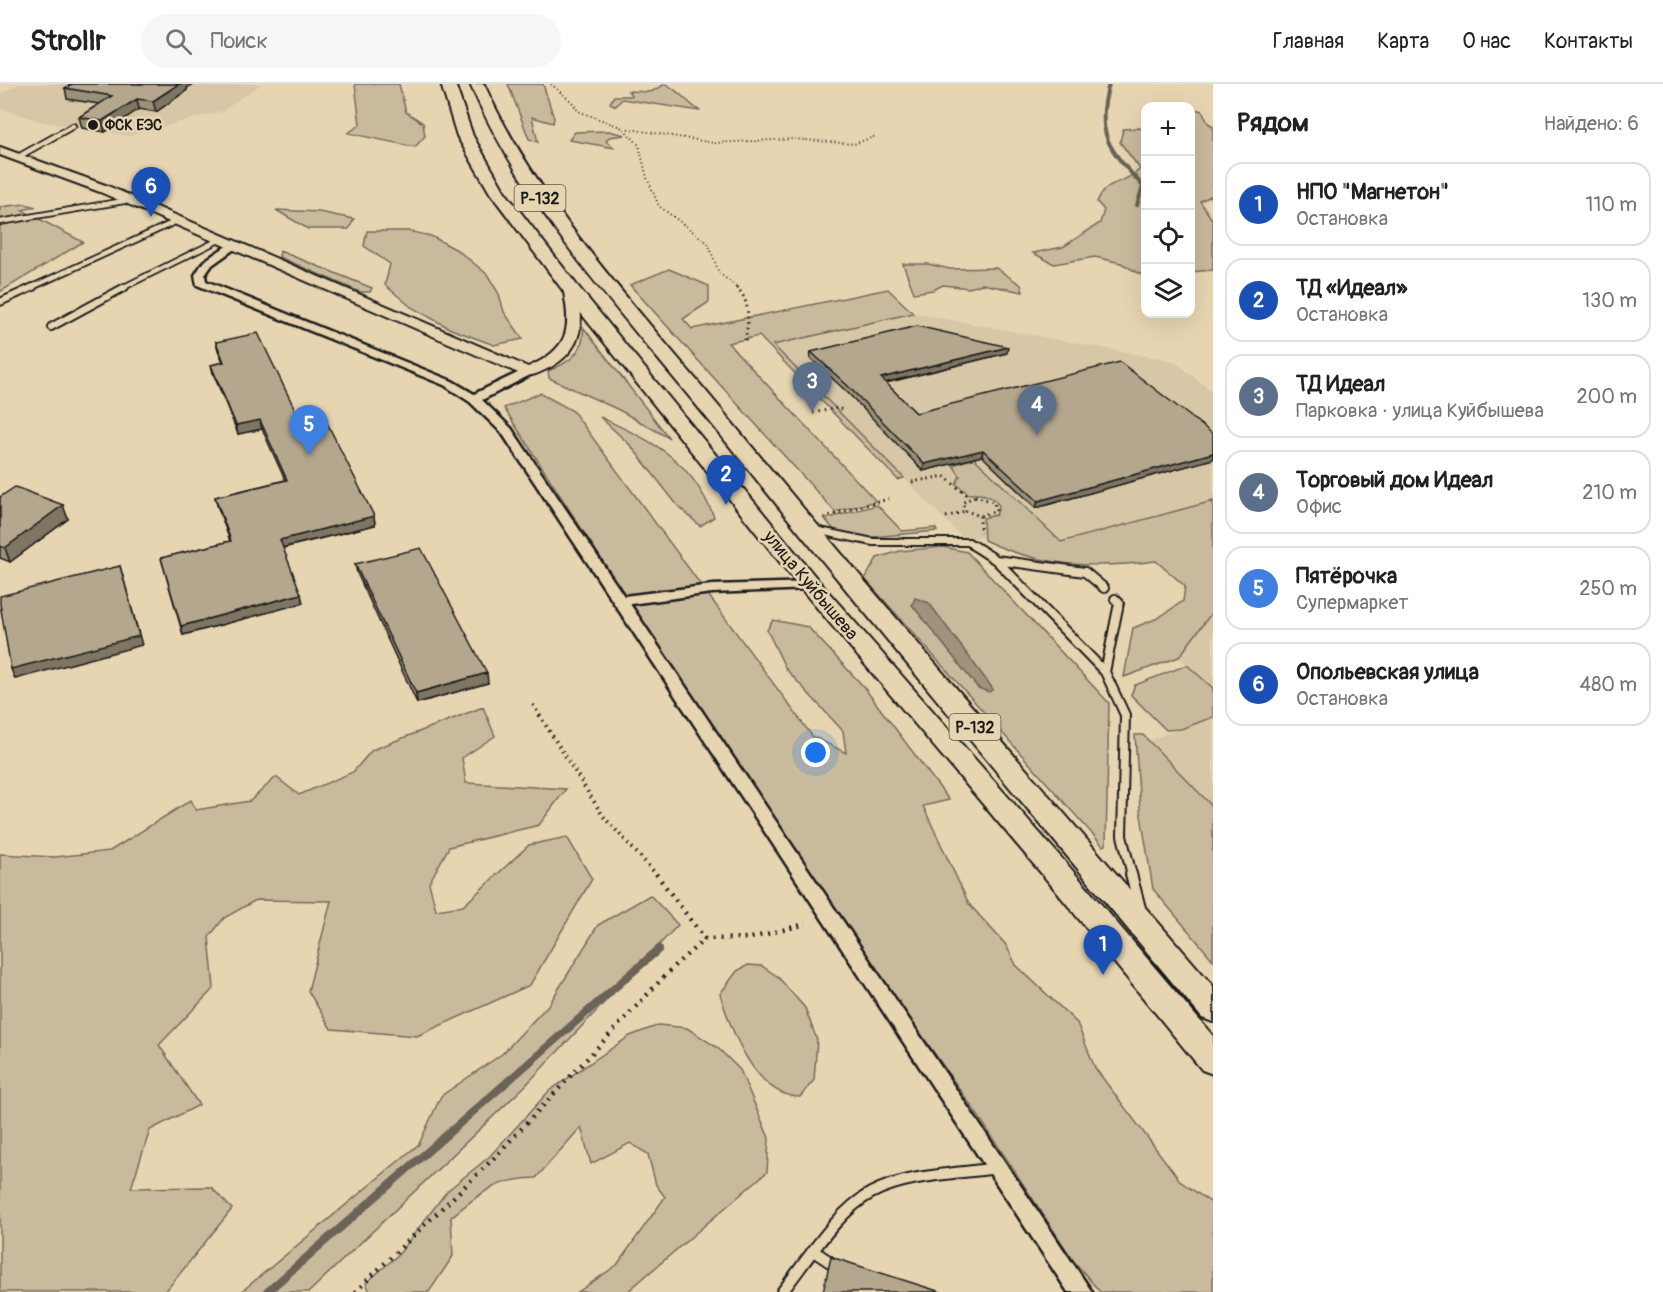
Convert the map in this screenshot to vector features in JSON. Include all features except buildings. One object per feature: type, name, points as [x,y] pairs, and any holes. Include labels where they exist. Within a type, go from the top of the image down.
[{"type":"highway","name":"улица Куйбышева","points":[[448,84],[465,136],[498,193],[570,288],[810,585],[1062,878],[1213,1060]]},
{"type":"highway","name":"улица Куйбышева","points":[[477,84],[497,131],[518,168],[548,210],[814,522],[1213,1008]]},
{"type":"street","points":[[0,151],[132,200],[528,372]]},
{"type":"street","points":[[235,245],[208,263],[200,275],[201,283],[448,383],[474,399],[507,431],[1081,1292]]},
{"type":"street","points":[[474,399],[547,365],[565,353],[573,342],[575,308],[570,288]]},
{"type":"street","points":[[619,601],[712,589],[810,585]]},
{"type":"lane","points":[[18,157],[73,126]]},
{"type":"lane","points":[[0,222],[132,200]]},
{"type":"lane","points":[[0,302],[179,220]]},
{"type":"lane","points":[[51,327],[156,270],[221,239]]},
{"type":"lane","points":[[814,522],[838,538],[871,544],[969,542],[980,552],[996,560],[1085,572],[1104,588]]},
{"type":"lane","points":[[996,560],[1105,672],[1125,715],[1122,836],[1145,927]]},
{"type":"lane","points":[[1105,672],[1119,603],[1115,599]]},
{"type":"lane","points":[[782,1292],[852,1208],[869,1194],[886,1188],[998,1167]]},
{"type":"lane","points":[[815,1252],[831,1264],[850,1273]]},
{"type":"path","points":[[551,84],[578,111],[623,128],[714,143],[793,139],[854,144],[876,136]]},
{"type":"path","points":[[623,128],[639,145],[647,178],[658,206],[708,243],[719,273],[742,291],[749,316],[745,343]]},
{"type":"path","points":[[813,413],[837,408],[843,410]]},
{"type":"path","points":[[912,482],[944,476],[969,497],[989,499],[994,502],[996,511],[980,516],[966,511],[946,517]]},
{"type":"path","points":[[966,511],[963,503],[969,497]]},
{"type":"path","points":[[814,522],[892,498]]},
{"type":"path","points":[[533,705],[603,816],[665,884],[705,939]]},
{"type":"path","points":[[355,1292],[492,1160],[674,966],[705,939],[751,938],[806,924]]},
{"type":"shaded area","points":[[18,84],[261,84],[223,111],[128,136],[39,121],[0,108],[0,94]]},
{"type":"shaded area","points":[[355,84],[399,84],[406,112],[423,123],[425,136],[415,147],[348,133],[360,125]]},
{"type":"shaded area","points":[[508,84],[543,84],[554,118],[553,123],[532,117],[538,142],[529,139]]},
{"type":"shaded area","points":[[665,84],[700,111],[622,99],[616,106],[610,103],[614,96],[632,96],[628,91],[651,92]]},
{"type":"shaded area","points":[[1195,109],[1202,111],[1208,123],[1213,126],[1213,195],[1200,201],[1213,221],[1213,270],[1195,272]]},
{"type":"shaded area","points":[[1123,129],[1141,129],[1141,275],[1121,263],[1095,257],[1054,264],[1033,253],[1063,247],[1100,223],[1104,210],[1097,202],[1101,194],[1111,185],[1128,178],[1140,169],[1120,142]]},
{"type":"shaded area","points":[[609,131],[625,135],[609,137],[606,141],[615,148],[569,140],[575,132]]},
{"type":"shaded area","points":[[25,204],[36,207],[22,210],[83,242],[0,292],[0,207]]},
{"type":"shaded area","points":[[276,210],[319,212],[354,219],[349,229],[308,229]]},
{"type":"shaded area","points":[[367,231],[408,231],[431,236],[457,250],[487,274],[499,294],[504,312],[523,339],[494,345],[451,329],[411,307],[385,285],[390,264],[364,246]]},
{"type":"shaded area","points":[[280,251],[372,288],[370,292],[360,292],[279,257]]},
{"type":"shaded area","points":[[903,264],[928,264],[950,269],[996,268],[1021,285],[1023,292],[982,284],[969,288],[943,285],[933,290],[914,293]]},
{"type":"shaded area","points":[[669,269],[709,286],[709,302],[683,319],[692,329],[888,289],[913,313],[773,345],[904,478],[898,480],[759,336],[728,343],[876,501],[835,512],[630,285]]},
{"type":"shaded area","points":[[913,313],[1174,361],[1213,392],[1213,501],[1061,542],[962,537],[772,345]]},
{"type":"shaded area","points":[[583,327],[669,438],[619,410],[549,378],[548,371],[569,360],[579,349],[582,343]]},
{"type":"shaded area","points":[[540,393],[573,411],[812,736],[846,753],[843,731],[786,669],[767,630],[773,620],[808,627],[863,686],[949,800],[923,806],[969,904],[1006,945],[1016,965],[1077,1023],[1095,1068],[1181,1182],[1213,1204],[1213,1292],[1100,1292],[1073,1260],[979,1117],[741,777],[504,408]]},
{"type":"shaded area","points":[[600,417],[638,435],[682,466],[694,480],[714,517],[700,526],[678,506],[631,446]]},
{"type":"shaded area","points":[[974,458],[1061,542],[1213,501],[1213,611],[1179,657],[1124,677],[1133,628],[1158,618],[1183,601],[1185,586],[1156,561],[1112,565],[1068,564],[1026,556],[984,540],[983,518],[996,515],[999,506],[990,497],[982,494],[969,494],[956,484],[960,476],[953,465]]},
{"type":"shaded area","points":[[877,505],[902,531],[935,528],[937,531],[861,538],[835,531],[825,519]]},
{"type":"shaded area","points":[[943,547],[967,552],[1109,703],[1106,845],[1103,846],[865,579],[877,558],[900,551]]},
{"type":"shaded area","points":[[915,598],[929,603],[993,689],[989,692],[978,688],[912,605]]},
{"type":"shaded area","points":[[1213,611],[1213,688],[1179,657]]},
{"type":"shaded area","points":[[1187,665],[1213,688],[1213,717],[1181,729],[1166,730],[1131,695],[1135,685]]},
{"type":"shaded area","points":[[483,707],[495,736],[462,758],[466,783],[566,789],[539,825],[449,847],[429,883],[436,910],[463,906],[529,845],[567,837],[592,879],[530,985],[417,1036],[331,1029],[308,991],[331,901],[256,900],[224,918],[209,937],[214,988],[159,1045],[199,1105],[150,1130],[131,1188],[211,1187],[232,1209],[165,1292],[0,1292],[0,854],[55,857],[110,851],[191,800],[196,810],[250,801],[276,777],[299,795],[353,772],[372,750]]},
{"type":"shaded area","points":[[1213,717],[1213,807],[1149,740]]},
{"type":"shaded area","points":[[1135,735],[1143,735],[1213,807],[1213,960],[1153,889],[1140,809]]},
{"type":"shaded area","points":[[650,895],[678,925],[525,1086],[309,1292],[241,1292],[419,1144],[441,1096],[502,1054],[550,1003],[598,925]]},
{"type":"shaded area","points":[[748,965],[762,966],[778,977],[805,1008],[817,1040],[814,1080],[800,1097],[784,1094],[770,1086],[747,1059],[731,1025],[720,994],[737,971]]},
{"type":"shaded area","points":[[659,1025],[687,1028],[718,1048],[740,1070],[769,1138],[767,1172],[627,1292],[578,1292],[617,1265],[665,1197],[656,1185],[648,1154],[630,1143],[591,1164],[581,1127],[536,1178],[510,1181],[490,1188],[451,1217],[453,1256],[429,1292],[370,1292],[366,1283],[399,1254],[447,1191],[489,1157],[549,1091],[630,1036]]},
{"type":"waterway","points":[[1109,84],[1105,102],[1105,129],[1108,141],[1121,162],[1143,186],[1137,205]]},
{"type":"waterway","points":[[267,1292],[659,949]]},
{"type":"place","name":"ФСК ЕЭС","points":[[93,125]]},
{"type":"place","name":"Опольевская улица","points":[[151,217]]},
{"type":"place","name":"ТД Идеал","points":[[812,412]]},
{"type":"place","name":"Торговый дом Идеал","points":[[1037,435]]},
{"type":"place","name":"Пятёрочка","points":[[309,455]]},
{"type":"place","name":"ТД «Идеал»","points":[[726,505]]},
{"type":"place","name":"НПО \"Магнетон\"","points":[[1103,975]]}]
